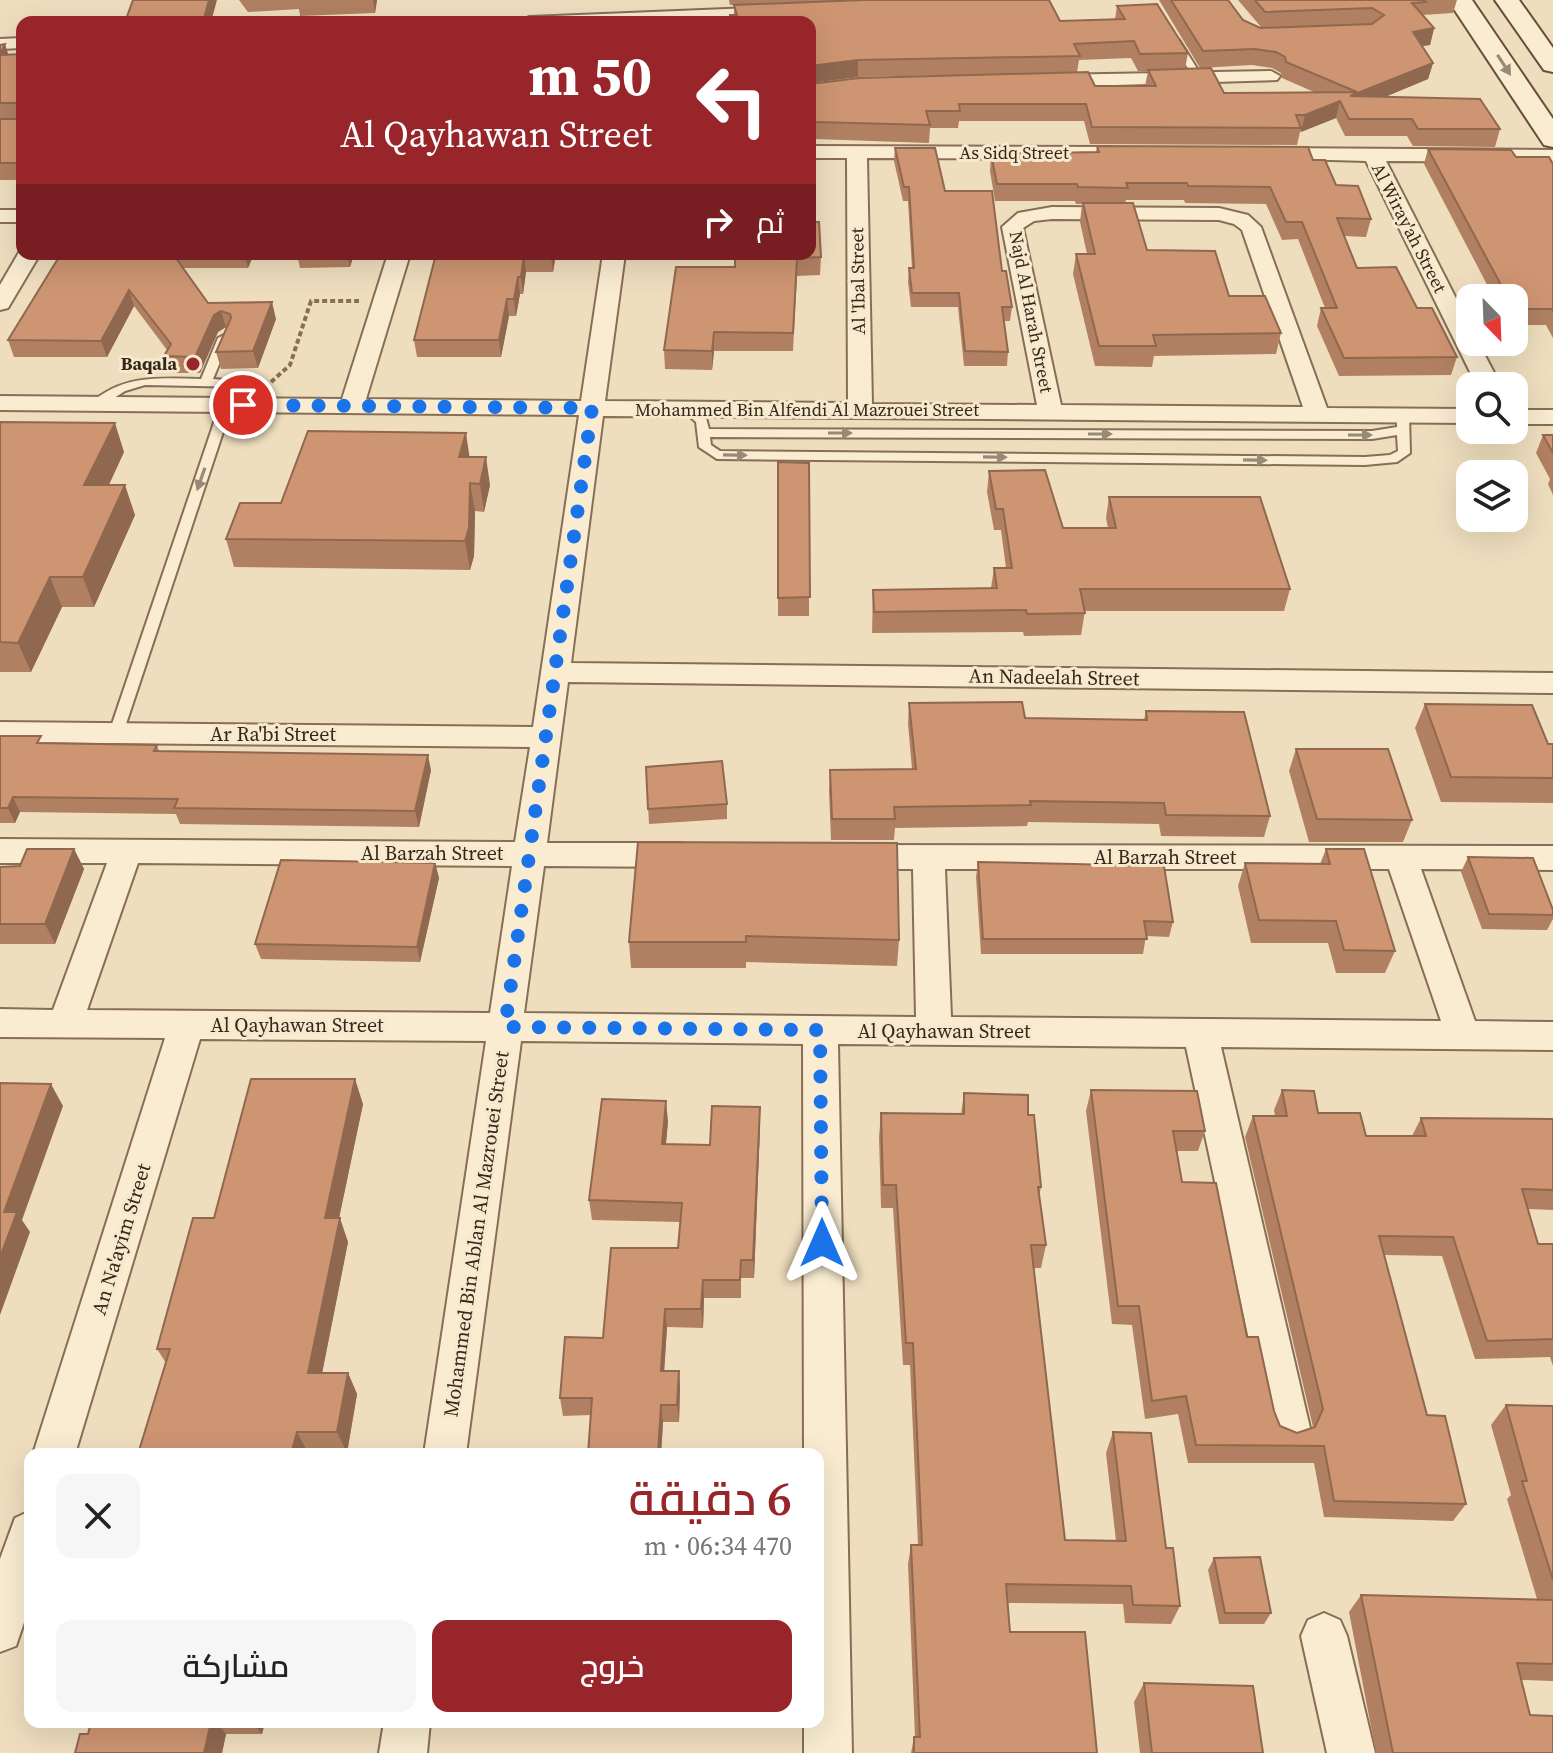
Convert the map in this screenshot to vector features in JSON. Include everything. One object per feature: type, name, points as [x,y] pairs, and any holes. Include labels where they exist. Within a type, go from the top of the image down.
[{"type":"main road","points":[[1460,0],[1553,139]]},
{"type":"main road","points":[[1507,0],[1553,65]]},
{"type":"street","points":[[608,16],[788,11]]},
{"type":"street","points":[[1030,82],[1271,76]]},
{"type":"street","name":"Al 'Ibal Street","points":[[857,151],[860,411]]},
{"type":"street","name":"As Sidq Street","points":[[816,152],[1123,153]]},
{"type":"street","points":[[1248,154],[1553,156]]},
{"type":"street","name":"Al Wiray'ah Street","points":[[1373,155],[1482,372]]},
{"type":"street","name":"Najd Al Harah Street","points":[[1050,411],[1012,227],[1016,222],[1036,214],[1052,213],[1219,214],[1241,219],[1251,227],[1318,415]]},
{"type":"street","points":[[0,303],[25,260]]},
{"type":"street","points":[[352,406],[397,260]]},
{"type":"street","name":"Mohammed Bin Ablan Al Mazrouei Street","points":[[446,1448],[527,853],[613,260]]},
{"type":"street","name":"Mohammed Bin Alfendi Al Mazrouei Street","points":[[0,403],[226,405],[258,396],[352,406],[1318,415],[1403,423],[1456,417]]},
{"type":"street","points":[[1528,417],[1553,417]]},
{"type":"street","name":"An Nadeelah Street","points":[[555,672],[1553,683]]},
{"type":"street","name":"Ar Ra'bi Street","points":[[0,732],[546,737]]},
{"type":"street","name":"Al Barzah Street","points":[[0,851],[713,855]]},
{"type":"street","points":[[65,1023],[127,851]]},
{"type":"street","name":"Al Barzah Street","points":[[821,857],[1553,858]]},
{"type":"street","points":[[1401,857],[1463,1036]]},
{"type":"street","points":[[929,858],[934,1031]]},
{"type":"street","name":"Al Qayhawan Street","points":[[0,1023],[1553,1036]]},
{"type":"street","name":"An Na'ayim Street","points":[[56,1448],[187,1024]]},
{"type":"street","points":[[820,1030],[821,1448]]},
{"type":"street","points":[[1200,1033],[1289,1428]]},
{"type":"street","points":[[0,1630],[24,1552]]},
{"type":"street","points":[[1324,1636],[1351,1753]]},
{"type":"street","points":[[824,1676],[828,1753]]},
{"type":"street","points":[[403,1753],[406,1728]]},
{"type":"lane","points":[[1166,26],[1198,78]]},
{"type":"lane","points":[[206,382],[227,333]]},
{"type":"lane","points":[[96,404],[138,382],[249,384],[258,396]]},
{"type":"lane","points":[[116,733],[226,405]]},
{"type":"lane","points":[[687,409],[702,421],[706,433],[705,447],[717,455],[1365,461],[1386,460],[1404,453],[1403,423],[1372,435],[706,433]]},
{"type":"path","points":[[258,396],[290,365],[311,301],[384,301]]},
{"type":"building","points":[[133,0],[209,0],[205,16],[127,16]]},
{"type":"building","points":[[863,0],[1049,0],[1060,21],[1125,19],[1117,6],[1157,4],[1188,53],[1140,54],[1134,41],[1074,44],[1080,56],[858,60],[816,65],[816,16],[730,16],[737,15],[734,5]]},
{"type":"building","points":[[1171,0],[1228,0],[1243,20],[1260,28],[1372,24],[1384,15],[1372,8],[1265,12],[1255,0],[1424,0],[1426,2],[1412,3],[1434,28],[1413,32],[1433,63],[1350,96],[1480,99],[1500,129],[1418,129],[1412,119],[1349,119],[1340,101],[1305,115],[1296,115],[1301,128],[1092,127],[1086,104],[959,104],[960,111],[926,111],[930,125],[816,122],[816,83],[859,78],[1088,72],[1095,86],[1156,86],[1148,70],[1211,68],[1224,93],[1357,92],[1286,62],[1285,57],[1276,52],[1255,49],[1203,51]]},
{"type":"building","points":[[16,54],[16,103],[0,103],[0,55]]},
{"type":"building","points":[[0,119],[16,119],[16,163],[0,163]]},
{"type":"building","points":[[1097,146],[1308,147],[1313,160],[1325,160],[1336,185],[1358,186],[1371,219],[1337,218],[1357,268],[1396,267],[1417,308],[1432,308],[1457,357],[1344,358],[1321,308],[1337,308],[1302,222],[1286,222],[1270,187],[1188,186],[1187,183],[1126,183],[1128,188],[1078,187],[1077,184],[997,184],[991,154],[1099,152]]},
{"type":"building","points":[[895,148],[935,148],[945,191],[992,191],[1002,271],[1006,271],[1012,307],[1002,307],[1008,352],[965,351],[959,293],[912,293],[909,268],[914,268],[909,187],[904,187]]},
{"type":"building","points":[[1428,149],[1511,150],[1516,157],[1549,157],[1553,164],[1553,312],[1552,309],[1528,309],[1528,284],[1500,284]]},
{"type":"building","points":[[1083,203],[1133,203],[1147,250],[1215,251],[1229,296],[1265,296],[1281,333],[1153,335],[1156,346],[1099,346],[1076,254],[1095,254]]},
{"type":"building","points":[[816,222],[819,222],[821,257],[816,257]]},
{"type":"building","points":[[57,260],[177,260],[208,303],[272,302],[253,351],[216,352],[231,318],[230,314],[221,311],[214,315],[195,357],[164,356],[171,344],[129,290],[101,341],[8,340]]},
{"type":"building","points":[[434,260],[523,260],[514,299],[507,299],[499,340],[414,340]]},
{"type":"building","points":[[735,260],[797,260],[793,333],[714,332],[712,351],[664,350],[676,267],[735,267]]},
{"type":"building","points":[[0,422],[115,423],[84,485],[125,485],[83,577],[50,577],[18,643],[0,642]]},
{"type":"building","points":[[308,431],[466,433],[459,457],[486,457],[480,484],[470,483],[469,528],[465,541],[226,539],[240,503],[281,503]]},
{"type":"building","points":[[1543,435],[1553,435],[1553,453]]},
{"type":"building","points":[[778,462],[809,463],[810,597],[778,598]]},
{"type":"building","points":[[1045,470],[1063,528],[1116,528],[1109,497],[1260,497],[1290,589],[1080,589],[1085,613],[1027,614],[1026,610],[874,612],[873,590],[997,588],[994,568],[1012,568],[1003,509],[996,509],[989,471]]},
{"type":"building","points":[[1022,702],[1025,718],[1147,720],[1146,711],[1244,712],[1270,816],[1166,815],[1164,803],[1030,801],[1031,805],[894,807],[895,819],[832,819],[830,770],[916,769],[909,703]]},
{"type":"building","points":[[1425,704],[1532,705],[1548,744],[1553,744],[1553,778],[1451,777]]},
{"type":"building","points":[[0,736],[41,736],[37,743],[157,745],[154,751],[428,755],[415,811],[174,808],[178,799],[13,797],[8,808],[0,808]]},
{"type":"building","points":[[1296,749],[1388,749],[1412,820],[1317,819]]},
{"type":"building","points":[[722,761],[727,804],[648,809],[646,767]]},
{"type":"building","points":[[638,842],[897,843],[899,940],[746,936],[746,942],[629,942]]},
{"type":"building","points":[[27,849],[74,849],[45,924],[0,924],[0,867],[20,866]]},
{"type":"building","points":[[1326,849],[1364,849],[1395,951],[1344,950],[1336,921],[1259,920],[1245,863],[1330,864]]},
{"type":"building","points":[[1468,857],[1533,858],[1553,915],[1489,914]]},
{"type":"building","points":[[281,860],[435,863],[417,947],[255,944]]},
{"type":"building","points":[[978,862],[1164,866],[1173,922],[1144,921],[1147,939],[983,939]]},
{"type":"building","points":[[251,1079],[355,1079],[325,1218],[340,1218],[308,1373],[348,1373],[337,1432],[297,1432],[293,1448],[140,1448],[170,1349],[157,1349],[193,1218],[214,1218]]},
{"type":"building","points":[[0,1083],[51,1084],[4,1212],[17,1212],[0,1257]]},
{"type":"building","points":[[1091,1090],[1197,1091],[1205,1131],[1173,1131],[1182,1182],[1216,1183],[1247,1337],[1258,1337],[1280,1426],[1297,1433],[1315,1427],[1323,1409],[1253,1116],[1287,1116],[1282,1090],[1314,1091],[1318,1113],[1360,1113],[1366,1136],[1426,1136],[1421,1118],[1553,1119],[1553,1190],[1522,1189],[1538,1244],[1553,1244],[1553,1339],[1487,1341],[1453,1237],[1379,1236],[1427,1415],[1445,1416],[1466,1504],[1334,1501],[1324,1446],[1196,1445],[1186,1396],[1152,1401],[1139,1306],[1118,1306]]},
{"type":"building","points":[[964,1093],[1028,1095],[1028,1115],[1034,1115],[1041,1187],[1038,1187],[1046,1245],[1031,1245],[1065,1540],[1126,1541],[1113,1432],[1151,1433],[1166,1548],[1173,1548],[1180,1606],[1133,1605],[1131,1586],[1006,1584],[1010,1632],[1085,1632],[1097,1753],[914,1753],[914,1737],[920,1737],[911,1545],[922,1545],[913,1343],[906,1343],[896,1185],[883,1185],[881,1113],[964,1114]]},
{"type":"building","points":[[602,1099],[666,1101],[662,1144],[710,1145],[712,1106],[760,1107],[753,1260],[741,1260],[740,1280],[703,1280],[701,1309],[665,1309],[661,1371],[679,1371],[677,1405],[661,1405],[658,1448],[588,1448],[592,1398],[560,1398],[565,1337],[603,1338],[611,1248],[678,1248],[682,1203],[589,1200]]},
{"type":"building","points":[[1506,1405],[1553,1406],[1553,1580],[1522,1481],[1527,1481]]},
{"type":"building","points":[[1260,1557],[1271,1613],[1225,1613],[1214,1558]]},
{"type":"building","points":[[1361,1595],[1553,1600],[1553,1664],[1517,1663],[1530,1715],[1553,1716],[1553,1753],[1393,1753]]},
{"type":"building","points":[[1144,1683],[1253,1686],[1263,1753],[1152,1753]]},
{"type":"building","points":[[90,1728],[210,1728],[204,1753],[75,1753],[80,1734],[88,1734]]},
{"type":"place","name":"Baqala","points":[[193,364]]},
{"type":"route","points":[[243,405],[592,408],[527,853],[505,1027],[820,1030],[822,1243]]}]
